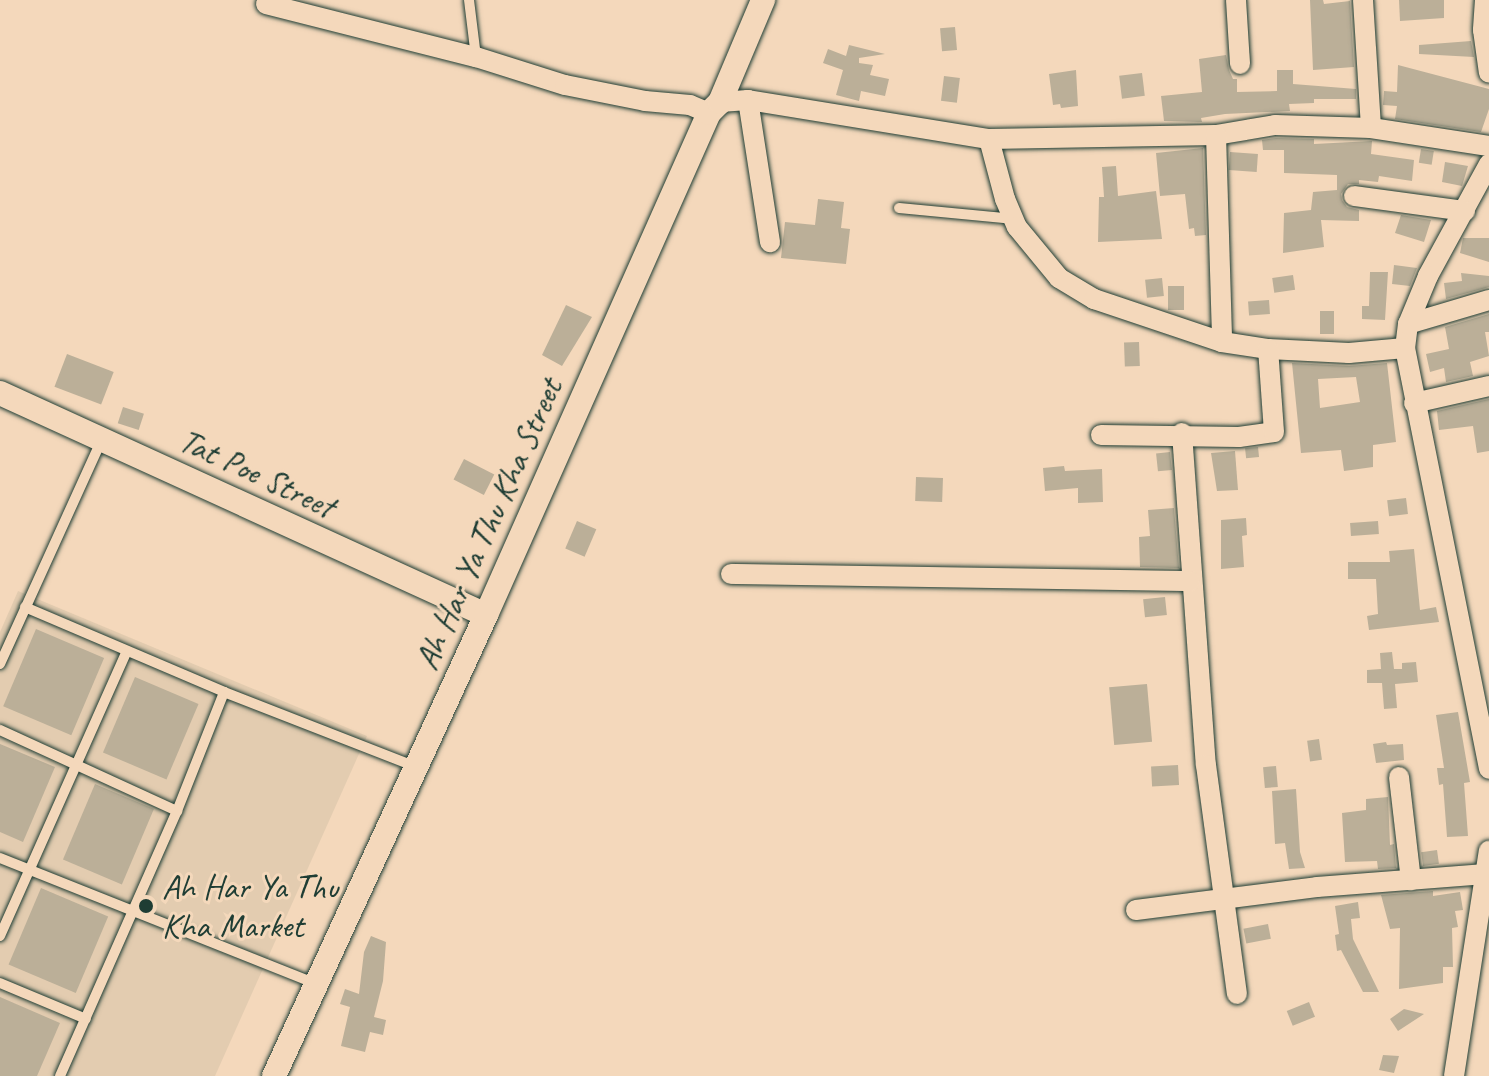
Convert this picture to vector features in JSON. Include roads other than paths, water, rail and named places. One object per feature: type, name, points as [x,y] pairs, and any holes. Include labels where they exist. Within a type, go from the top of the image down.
[{"type":"street","name":"Ah Har Ya Thu Kha Street","points":[[274,1076],[763,0]]},
{"type":"street","points":[[1236,0],[1240,64]]},
{"type":"street","points":[[1363,0],[1371,128]]},
{"type":"street","points":[[1485,0],[1483,30],[1489,73]]},
{"type":"street","points":[[266,4],[476,57],[565,85],[645,101],[715,108],[748,100],[989,139],[1216,135],[1275,125],[1371,128],[1489,146]]},
{"type":"street","points":[[748,100],[770,242]]},
{"type":"street","points":[[1216,135],[1222,342]]},
{"type":"street","points":[[989,139],[1014,219],[1059,278],[1094,299],[1222,342],[1268,349],[1333,353],[1405,348]]},
{"type":"street","points":[[1489,164],[1428,276],[1408,324],[1405,348],[1489,769]]},
{"type":"street","points":[[1354,196],[1465,211]]},
{"type":"street","points":[[1408,324],[1489,300]]},
{"type":"street","points":[[1101,435],[1182,433],[1239,437],[1274,432],[1268,349]]},
{"type":"street","points":[[1414,403],[1489,386]]},
{"type":"street","name":"Tat Poe Street","points":[[0,393],[486,615]]},
{"type":"street","points":[[1182,433],[1190,581],[1206,765],[1237,994]]},
{"type":"street","points":[[731,574],[1190,581]]},
{"type":"street","points":[[1399,777],[1411,880]]},
{"type":"street","points":[[1454,1076],[1489,851]]},
{"type":"street","points":[[1136,910],[1224,898],[1485,874]]},
{"type":"lane","points":[[469,0],[476,57]]},
{"type":"lane","points":[[899,208],[1014,219]]},
{"type":"lane","points":[[0,664],[102,439]]},
{"type":"lane","points":[[25,607],[126,653],[414,766]]},
{"type":"lane","points":[[0,936],[126,653]]},
{"type":"lane","points":[[60,1076],[131,909],[177,811],[224,692]]},
{"type":"lane","points":[[0,730],[177,811]]},
{"type":"lane","points":[[0,858],[314,983]]},
{"type":"lane","points":[[0,983],[86,1019]]},
{"type":"place","name":"Ah Har Ya Thu Kha Market","points":[[146,906]]}]
